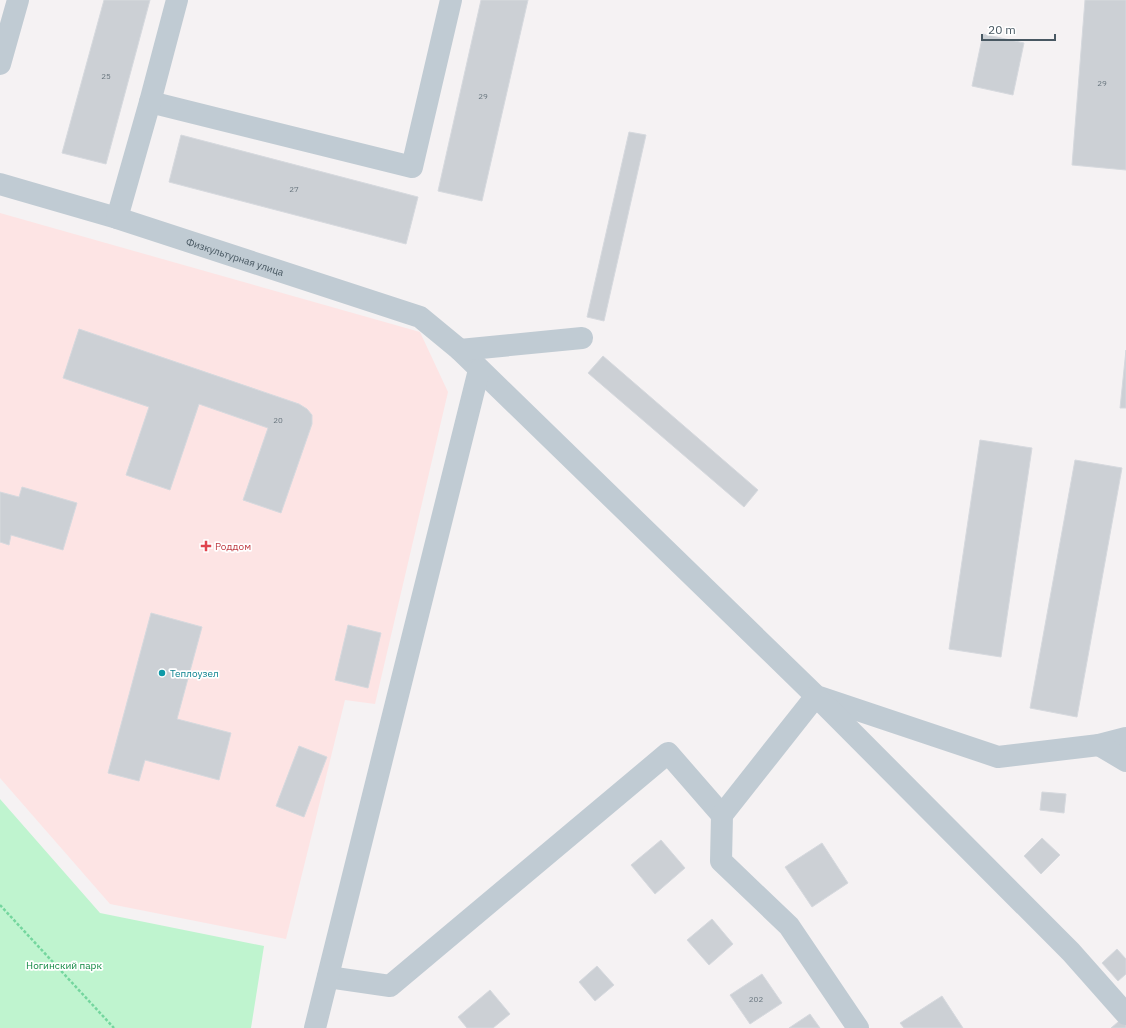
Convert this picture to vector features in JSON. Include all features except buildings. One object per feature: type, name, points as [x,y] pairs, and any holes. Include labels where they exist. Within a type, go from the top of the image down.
[{"type":"street","points":[[0,64],[18,0]]},
{"type":"street","points":[[117,218],[177,0]]},
{"type":"street","points":[[150,102],[412,167],[451,0]]},
{"type":"street","name":"Физкультурная улица","points":[[0,184],[117,218],[420,318],[460,350],[816,696],[1071,952],[1126,1014]]},
{"type":"street","points":[[460,350],[582,338]]},
{"type":"street","points":[[315,1028],[479,370]]},
{"type":"street","points":[[858,1028],[789,926],[721,860],[722,815],[816,696],[998,757],[1099,745],[1126,738]]},
{"type":"street","points":[[1099,745],[1126,761]]},
{"type":"street","points":[[328,977],[390,986],[668,753],[722,815]]},
{"type":"path","points":[[0,905],[114,1028]]},
{"type":"shaded area","name":"Роддом","points":[[0,213],[420,332],[448,392],[375,704],[345,700],[286,939],[110,904],[0,778]]},
{"type":"green space","name":"Ногинский парк","points":[[0,799],[100,913],[264,946],[251,1028],[0,1028]]},
{"type":"place","name":"Роддом","points":[[206,546]]},
{"type":"place","name":"Теплоузел","points":[[162,673]]}]
